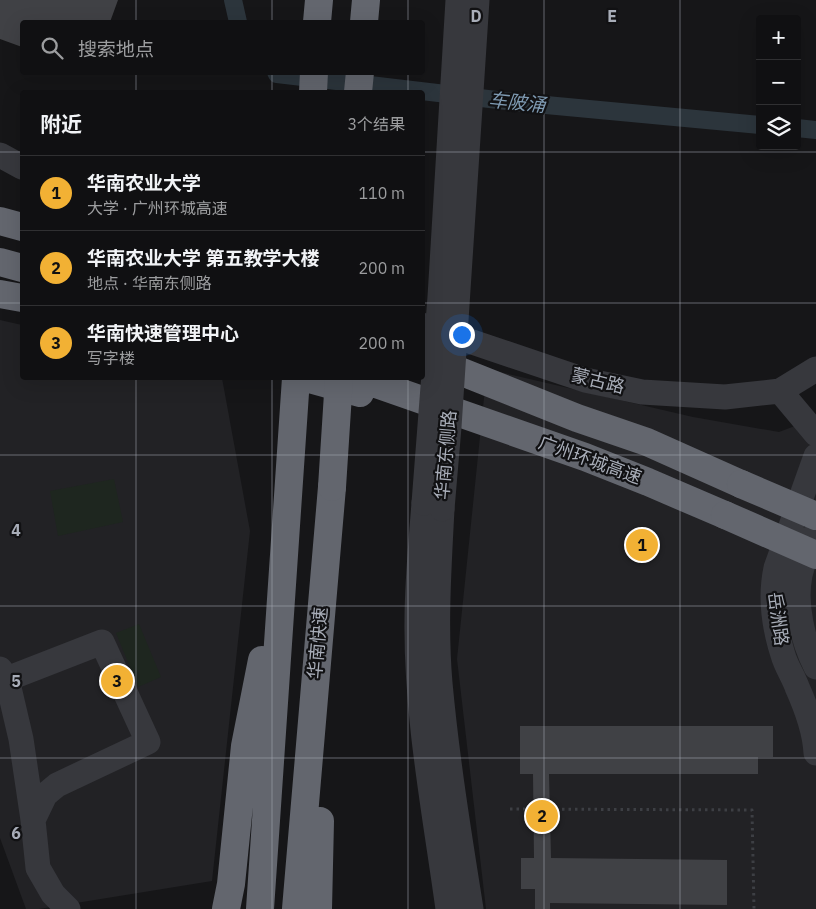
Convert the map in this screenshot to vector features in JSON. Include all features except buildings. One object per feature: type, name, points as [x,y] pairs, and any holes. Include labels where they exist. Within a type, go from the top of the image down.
[{"type":"highway","points":[[318,20],[319,0]]},
{"type":"highway","points":[[364,20],[366,0]]},
{"type":"highway","points":[[313,90],[314,75]]},
{"type":"highway","points":[[358,90],[360,75]]},
{"type":"highway","points":[[0,221],[20,226]]},
{"type":"highway","points":[[0,262],[20,267]]},
{"type":"highway","points":[[0,294],[20,298]]},
{"type":"highway","name":"广州环城高速","points":[[425,357],[576,418],[647,442],[741,484],[814,536]]},
{"type":"highway","points":[[260,909],[267,780],[296,380]]},
{"type":"highway","points":[[313,380],[585,457]]},
{"type":"highway","name":"华南快速","points":[[296,909],[332,488],[338,380]]},
{"type":"highway","name":"广州环城高速","points":[[364,380],[585,457],[725,515],[814,536]]},
{"type":"highway","points":[[226,909],[231,884],[245,746],[286,534]]},
{"type":"highway","points":[[318,909],[327,534]]},
{"type":"street","name":"华南东侧路","points":[[458,0],[440,297],[433,506],[438,576],[440,682],[448,755],[471,909]]},
{"type":"street","name":"华南东侧路","points":[[448,909],[422,718],[417,621],[433,506],[449,427],[477,0]]},
{"type":"street","points":[[0,155],[20,166]]},
{"type":"street","name":"蒙古路","points":[[425,326],[586,380],[642,392],[725,398],[780,391]]},
{"type":"street","points":[[816,369],[780,391],[816,434]]},
{"type":"street","name":"岳洲路","points":[[816,456],[776,568],[773,585],[775,619],[783,656],[798,687],[810,720],[816,753]]},
{"type":"street","points":[[814,536],[800,577],[799,612],[810,656],[816,667]]},
{"type":"street","points":[[33,820],[44,795],[57,784],[148,742],[102,642],[4,674],[21,739],[38,868],[53,894],[68,909]]},
{"type":"path","points":[[510,808],[752,810],[754,909]]},
{"type":"shaded area","points":[[0,320],[20,325],[20,380],[222,380],[250,531],[212,881],[39,909],[26,909],[0,838]]},
{"type":"shaded area","points":[[487,369],[693,417],[779,432],[816,418],[816,909],[486,909],[457,659]]},
{"type":"shaded area","points":[[114,479],[123,522],[58,536],[50,491]]},
{"type":"shaded area","points":[[139,624],[161,677],[138,687],[116,633]]},
{"type":"waterway","name":"车陂涌","points":[[233,0],[238,20]]},
{"type":"waterway","name":"车陂涌","points":[[285,75],[412,90]]},
{"type":"waterway","name":"车陂涌","points":[[425,91],[514,102],[756,125]]},
{"type":"waterway","name":"车陂涌","points":[[801,128],[816,130]]},
{"type":"place","name":"华南农业大学","points":[[642,545]]},
{"type":"place","name":"华南快速管理中心","points":[[117,681]]},
{"type":"place","name":"华南农业大学 第五教学大楼","points":[[542,816]]}]
